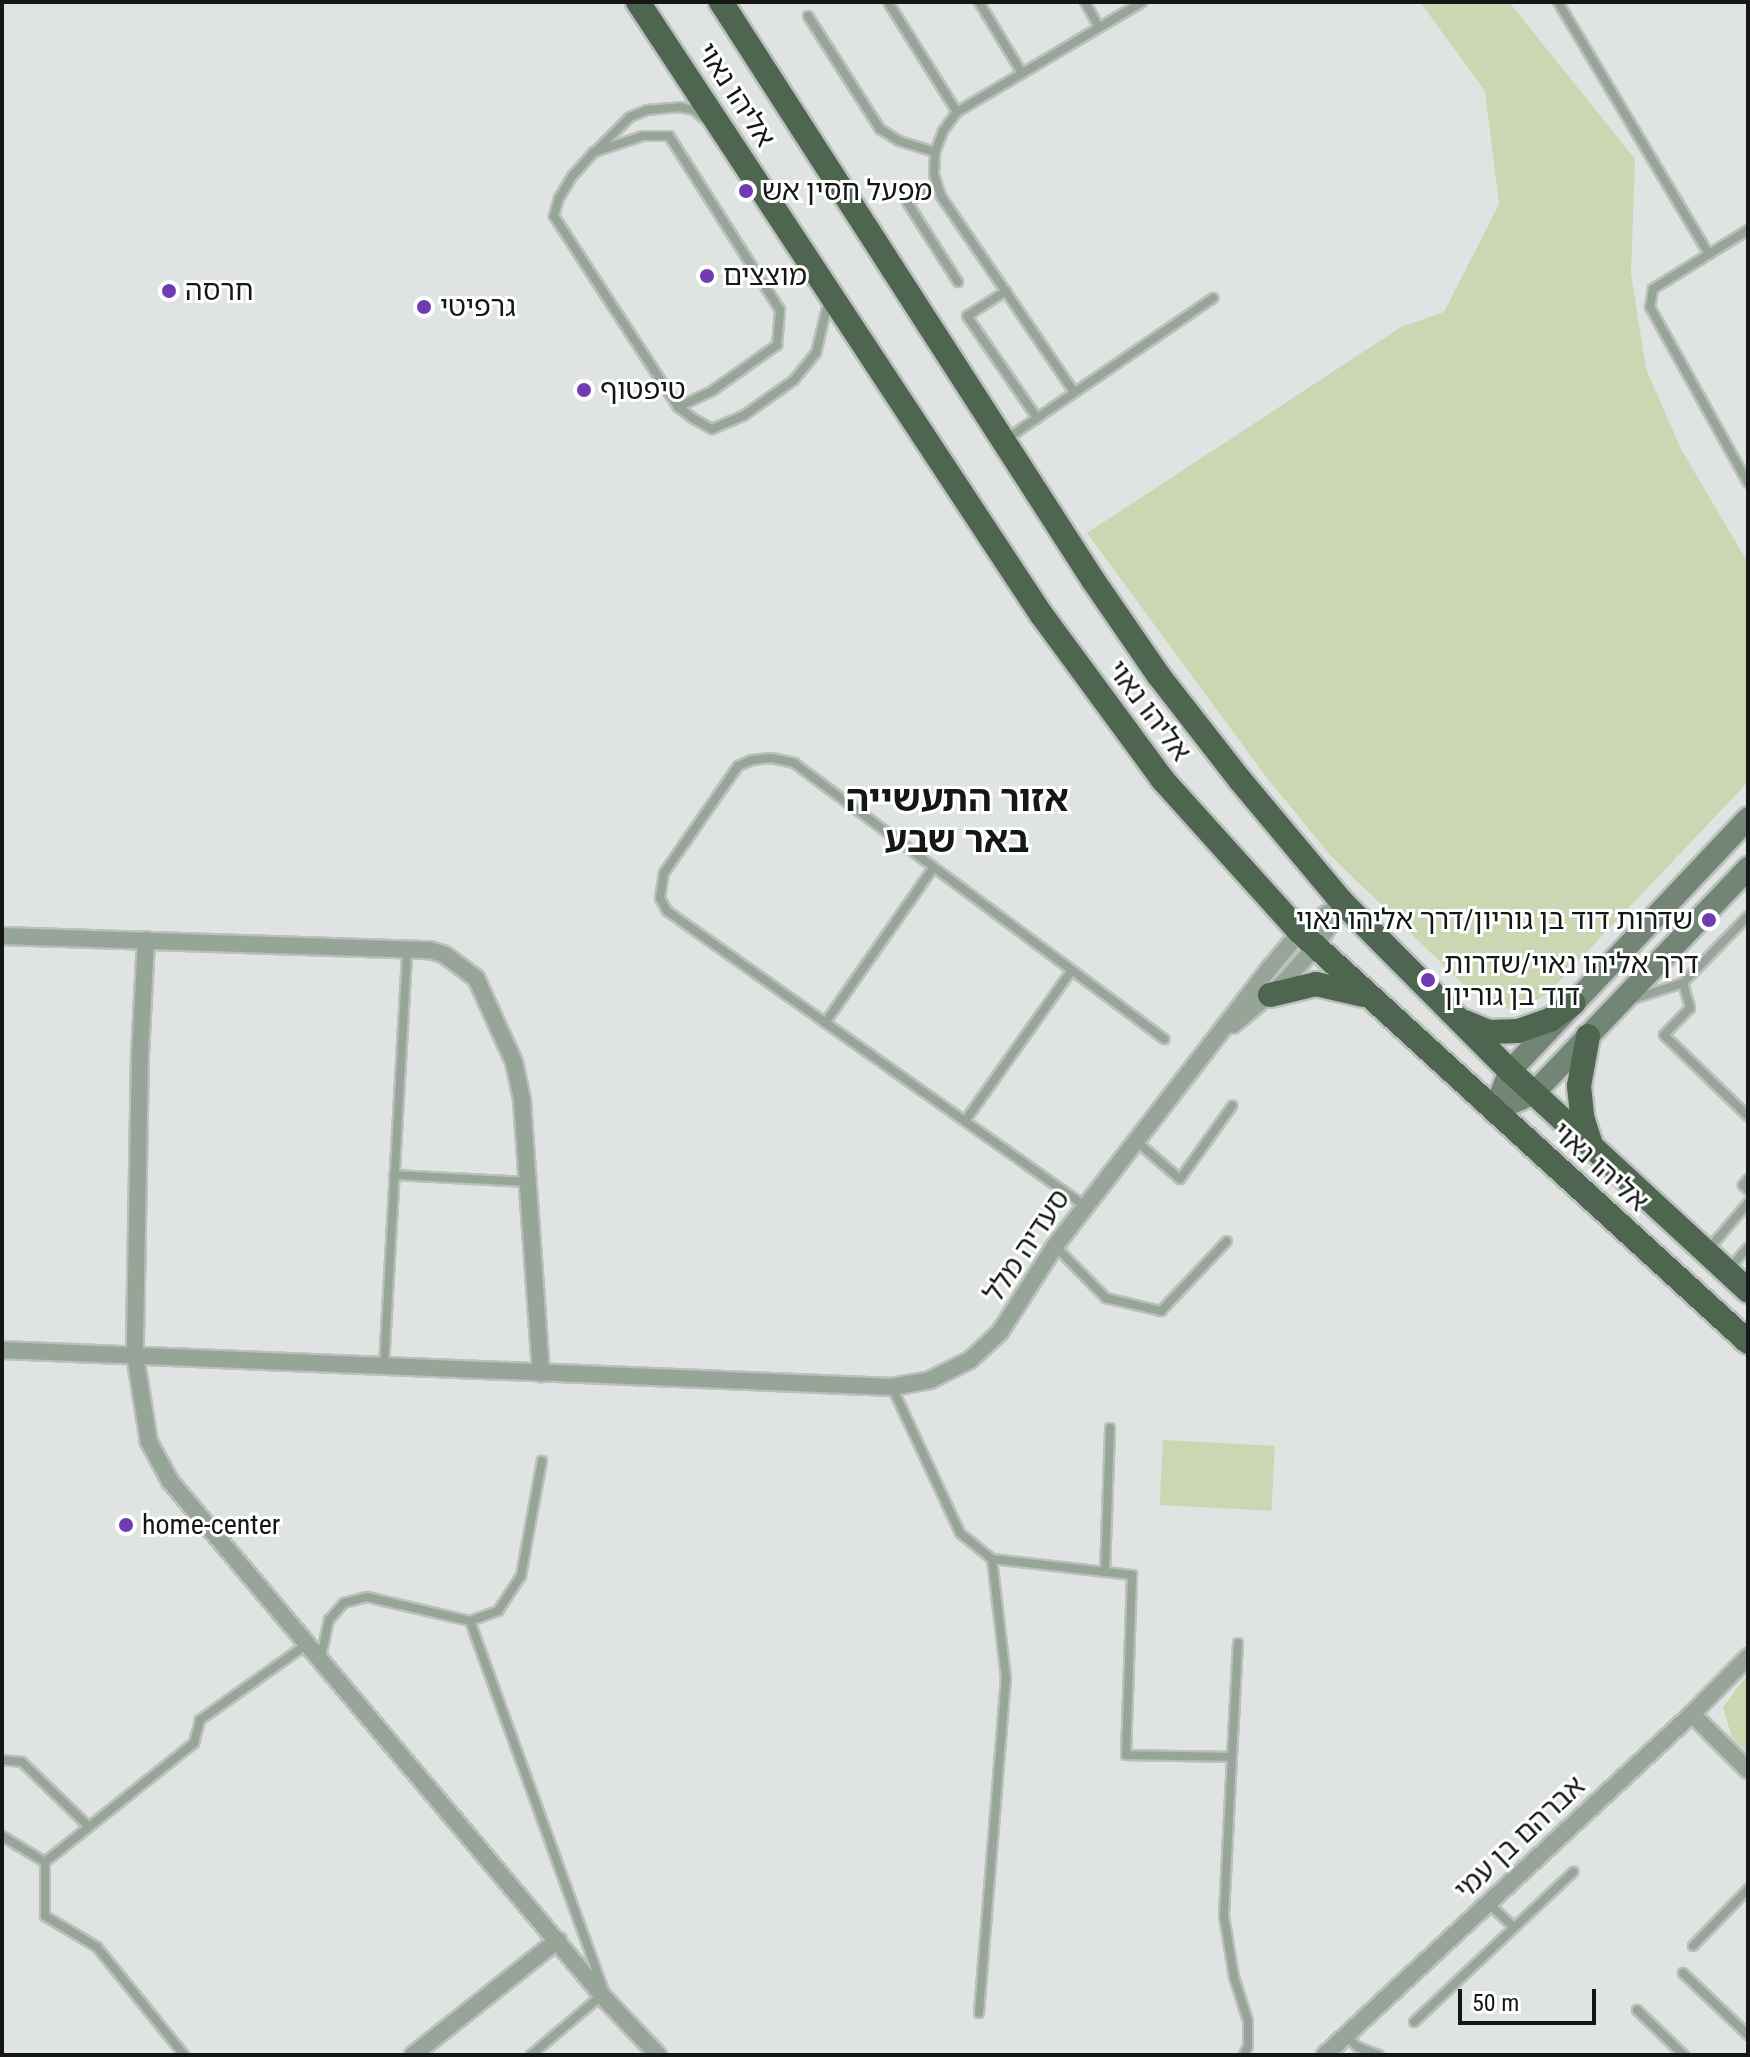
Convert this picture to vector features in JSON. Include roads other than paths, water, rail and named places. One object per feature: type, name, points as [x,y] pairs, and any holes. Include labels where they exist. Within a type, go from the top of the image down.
[{"type":"highway","name":"אליהו נאוי","points":[[638,2],[1041,614],[1115,720],[1162,779],[1308,939],[1748,1342]]},
{"type":"highway","name":"אליהו נאוי","points":[[721,2],[1159,676],[1240,780],[1343,903],[1510,1071],[1748,1291]]},
{"type":"highway","points":[[1270,995],[1316,984],[1347,989],[1375,999]]},
{"type":"highway","points":[[1461,1020],[1489,1032],[1518,1031],[1550,1020],[1573,1003]]},
{"type":"highway","points":[[1588,1036],[1579,1086],[1582,1117],[1592,1146]]},
{"type":"main road","points":[[1494,1111],[1510,1071],[1748,818]]},
{"type":"main road","points":[[1494,1111],[1534,1093],[1748,868]]},
{"type":"street","name":"סעדיה מלל","points":[[2,1350],[892,1387],[930,1380],[970,1360],[1000,1332],[1055,1246],[1135,1140],[1216,1039],[1343,903]]},
{"type":"street","points":[[2,936],[407,949],[445,955],[476,978],[493,1009],[514,1062],[522,1101],[541,1373]]},
{"type":"street","name":"סעדיה מלל","points":[[1216,1039],[1270,995],[1308,939]]},
{"type":"street","points":[[146,940],[140,1054],[135,1355],[149,1442],[170,1481],[319,1662],[605,1998],[658,2055]]},
{"type":"street","name":"אברהם בן עמי","points":[[1325,2055],[1692,1714],[1748,1657]]},
{"type":"street","points":[[1692,1714],[1748,1770]]},
{"type":"street","points":[[413,2055],[558,1940]]},
{"type":"lane","points":[[888,2],[957,112]]},
{"type":"lane","points":[[979,2],[1022,73]]},
{"type":"lane","points":[[1085,2],[1099,27]]},
{"type":"lane","points":[[1074,392],[937,185],[935,152],[943,131],[957,112],[1142,2]]},
{"type":"lane","points":[[1558,2],[1709,254]]},
{"type":"lane","points":[[808,16],[880,129],[899,141],[935,152]]},
{"type":"lane","points":[[752,174],[694,110],[680,107],[647,110],[630,117],[573,175],[559,198],[554,216],[678,407],[712,429],[743,416],[794,380],[816,353],[828,308],[828,290]]},
{"type":"lane","points":[[594,152],[643,136],[669,136],[780,310],[777,345],[712,391],[678,407]]},
{"type":"lane","points":[[937,185],[907,202],[958,282]]},
{"type":"lane","points":[[1748,230],[1653,289],[1650,307],[1748,483]]},
{"type":"lane","points":[[1006,291],[967,316],[1037,418]]},
{"type":"lane","points":[[1004,441],[1213,298]]},
{"type":"lane","points":[[1085,1206],[667,911],[660,898],[664,873],[738,766],[771,758],[794,763],[1164,1039]]},
{"type":"lane","points":[[825,1023],[934,867]]},
{"type":"lane","points":[[1622,1001],[1667,991],[1683,983],[1748,917]]},
{"type":"lane","points":[[384,1366],[407,949]]},
{"type":"lane","points":[[965,1121],[1072,970]]},
{"type":"lane","points":[[1683,983],[1690,1008],[1664,1035],[1748,1116]]},
{"type":"lane","points":[[1135,1140],[1180,1179],[1232,1106]]},
{"type":"lane","points":[[394,1175],[528,1182]]},
{"type":"lane","points":[[1748,1179],[1743,1185],[1748,1190]]},
{"type":"lane","points":[[1706,1253],[1748,1203]]},
{"type":"lane","points":[[1055,1246],[1106,1298],[1161,1311],[1227,1241]]},
{"type":"lane","points":[[1727,1272],[1748,1247]]},
{"type":"lane","points":[[892,1387],[960,1533],[992,1559],[1132,1575],[1126,1755],[1232,1757]]},
{"type":"lane","points":[[1105,1572],[1110,1428]]},
{"type":"lane","points":[[319,1662],[329,1620],[344,1603],[367,1597],[470,1621],[498,1611],[521,1576],[542,1461]]},
{"type":"lane","points":[[979,2013],[1006,1678],[992,1559]]},
{"type":"lane","points":[[470,1621],[605,1998],[531,2055]]},
{"type":"lane","points":[[1238,1643],[1224,1916],[1234,1977],[1248,2021],[1248,2046],[1244,2055]]},
{"type":"lane","points":[[45,1862],[194,1743],[200,1720],[306,1645]]},
{"type":"lane","points":[[2,1760],[22,1762],[89,1827]]},
{"type":"lane","points":[[2,1836],[45,1862]]},
{"type":"lane","points":[[45,1862],[45,1916],[97,1947],[184,2055]]},
{"type":"lane","points":[[1414,2022],[1573,1872]]},
{"type":"lane","points":[[1693,1946],[1748,1889]]},
{"type":"lane","points":[[1488,1902],[1514,1927]]},
{"type":"lane","points":[[1683,1973],[1748,2035]]},
{"type":"lane","points":[[1637,2010],[1684,2055]]},
{"type":"lane","points":[[1345,2036],[1358,2047],[1379,2055]]},
{"type":"place","name":"מפעל חסין אש","points":[[746,191]]},
{"type":"place","name":"מוצצים","points":[[707,276]]},
{"type":"place","name":"חרסה","points":[[169,291]]},
{"type":"place","name":"גרפיטי","points":[[424,307]]},
{"type":"place","name":"טיפטוף","points":[[584,390]]},
{"type":"place","name":"שדרות דוד בן גוריון/דרך אליהו נאוי","points":[[1709,920]]},
{"type":"place","name":"דרך אליהו נאוי/שדרות דוד בן גוריון","points":[[1428,980]]},
{"type":"place","name":"home-center","points":[[126,1525]]},
{"type":"district","name":"אזור התעשייה באר שבע","points":[[957,820]]}]
